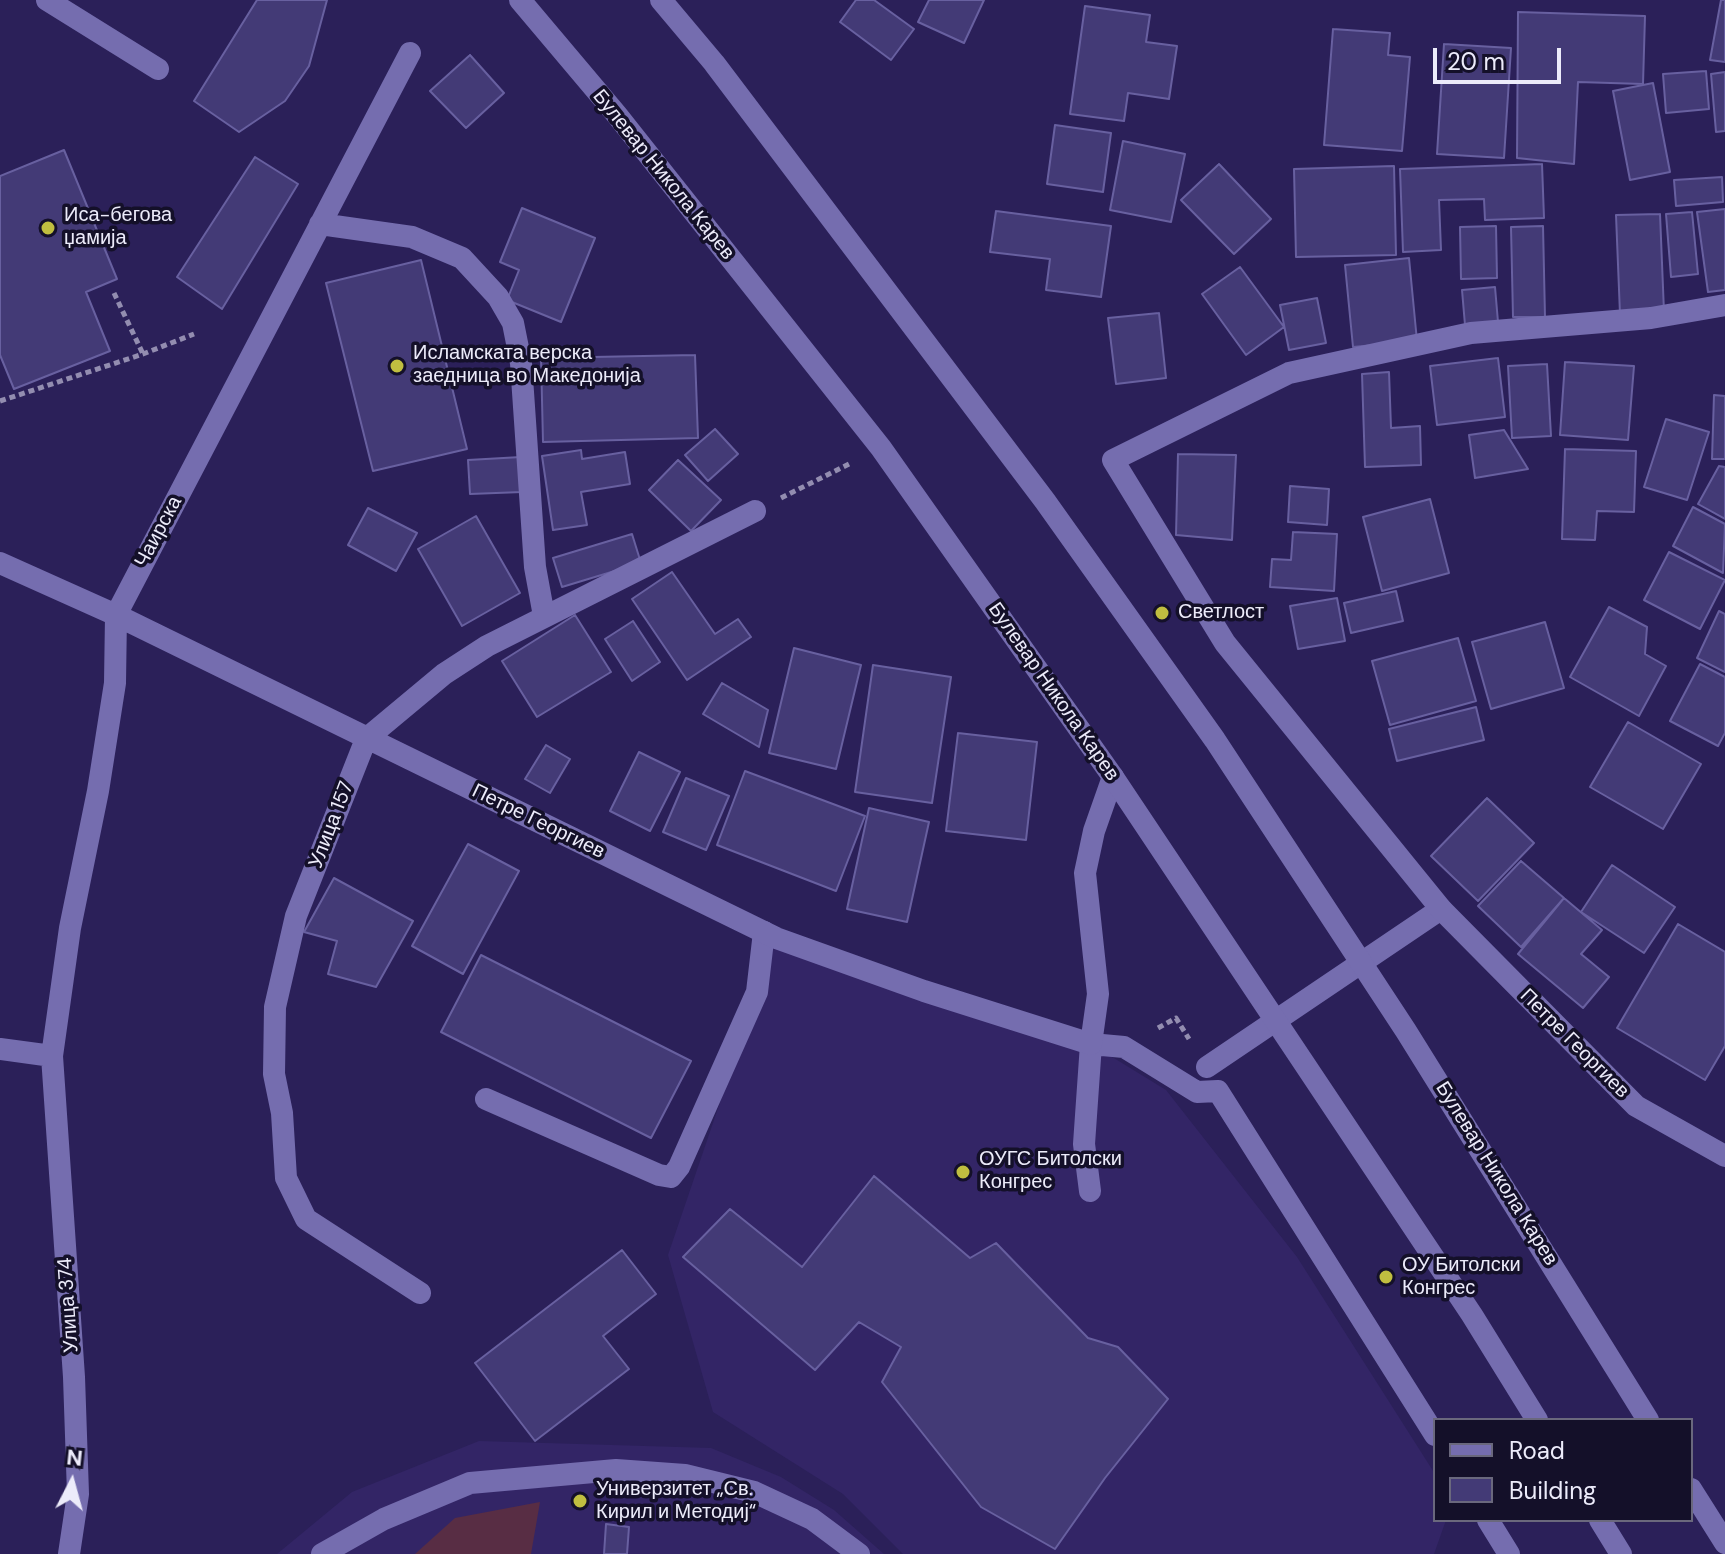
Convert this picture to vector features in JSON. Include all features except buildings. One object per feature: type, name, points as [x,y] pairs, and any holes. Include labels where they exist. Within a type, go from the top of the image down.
[{"type":"street","points":[[47,0],[158,69]]},
{"type":"street","points":[[511,0],[551,37]]},
{"type":"street","name":"Булевар Никола Карев","points":[[520,0],[881,448],[1113,777],[1472,1315],[1536,1418]]},
{"type":"street","name":"Булевар Никола Карев","points":[[661,0],[714,63],[1045,501],[1215,740],[1406,1031],[1647,1418]]},
{"type":"street","points":[[677,0],[714,63]]},
{"type":"street","name":"Чаирска","points":[[52,1056],[70,928],[98,791],[115,683],[116,615],[410,53]]},
{"type":"street","points":[[320,224],[412,237],[462,258],[498,297],[513,323],[521,363],[535,567],[544,616]]},
{"type":"street","name":"Петре Георгиев","points":[[1725,305],[1651,318],[1471,333],[1289,373],[1113,460],[1225,643],[1441,909],[1636,1106],[1725,1156]]},
{"type":"street","name":"Улица 157","points":[[420,1293],[306,1219],[286,1178],[282,1113],[274,1074],[275,1007],[296,916],[366,739],[444,674],[487,646],[755,511]]},
{"type":"street","name":"Петре Георгиев","points":[[0,563],[116,615],[764,932],[924,991],[1091,1044],[1124,1047],[1197,1092],[1218,1091],[1433,1432]]},
{"type":"street","points":[[1090,1191],[1084,1144],[1098,994],[1085,873],[1094,831],[1113,777]]},
{"type":"street","points":[[1207,1067],[1441,909]]},
{"type":"street","points":[[486,1099],[659,1175],[671,1177],[679,1167],[757,992],[764,932]]},
{"type":"street","points":[[0,1049],[52,1056]]},
{"type":"street","name":"Улица 374","points":[[52,1056],[75,1392],[78,1494],[69,1554]]},
{"type":"street","points":[[322,1554],[384,1519],[470,1483],[616,1470],[685,1475],[754,1492],[812,1519],[859,1554]]},
{"type":"street","points":[[1693,1492],[1725,1543]]},
{"type":"street","points":[[1489,1522],[1509,1554]]},
{"type":"street","points":[[1601,1522],[1621,1554]]},
{"type":"path","points":[[114,293],[143,354]]},
{"type":"path","points":[[0,401],[194,334]]},
{"type":"path","points":[[755,511],[881,448]]},
{"type":"shaded area","name":"ОУГС Битолски Конгрес","points":[[776,938],[1091,1044],[1166,1090],[1297,1257],[1433,1471],[1433,1522],[1445,1522],[1434,1554],[903,1554],[843,1494],[713,1412],[668,1255]]},
{"type":"shaded area","name":"Универзитет „Св. Кирил и Методиј“","points":[[479,1441],[711,1448],[781,1477],[834,1510],[884,1554],[277,1554],[352,1492]]},
{"type":"shaded area","points":[[540,1502],[531,1554],[415,1554],[455,1518]]},
{"type":"place","name":"Иса-бегова џамија","points":[[48,228]]},
{"type":"place","name":"Исламската верска заедница во Македонија","points":[[397,366]]},
{"type":"place","name":"Светлост","points":[[1162,613]]},
{"type":"place","name":"ОУГС Битолски Конгрес","points":[[963,1172]]},
{"type":"place","name":"ОУ Битолски Конгрес","points":[[1386,1277]]},
{"type":"place","name":"Универзитет „Св. Кирил и Методиј“","points":[[580,1501]]}]
